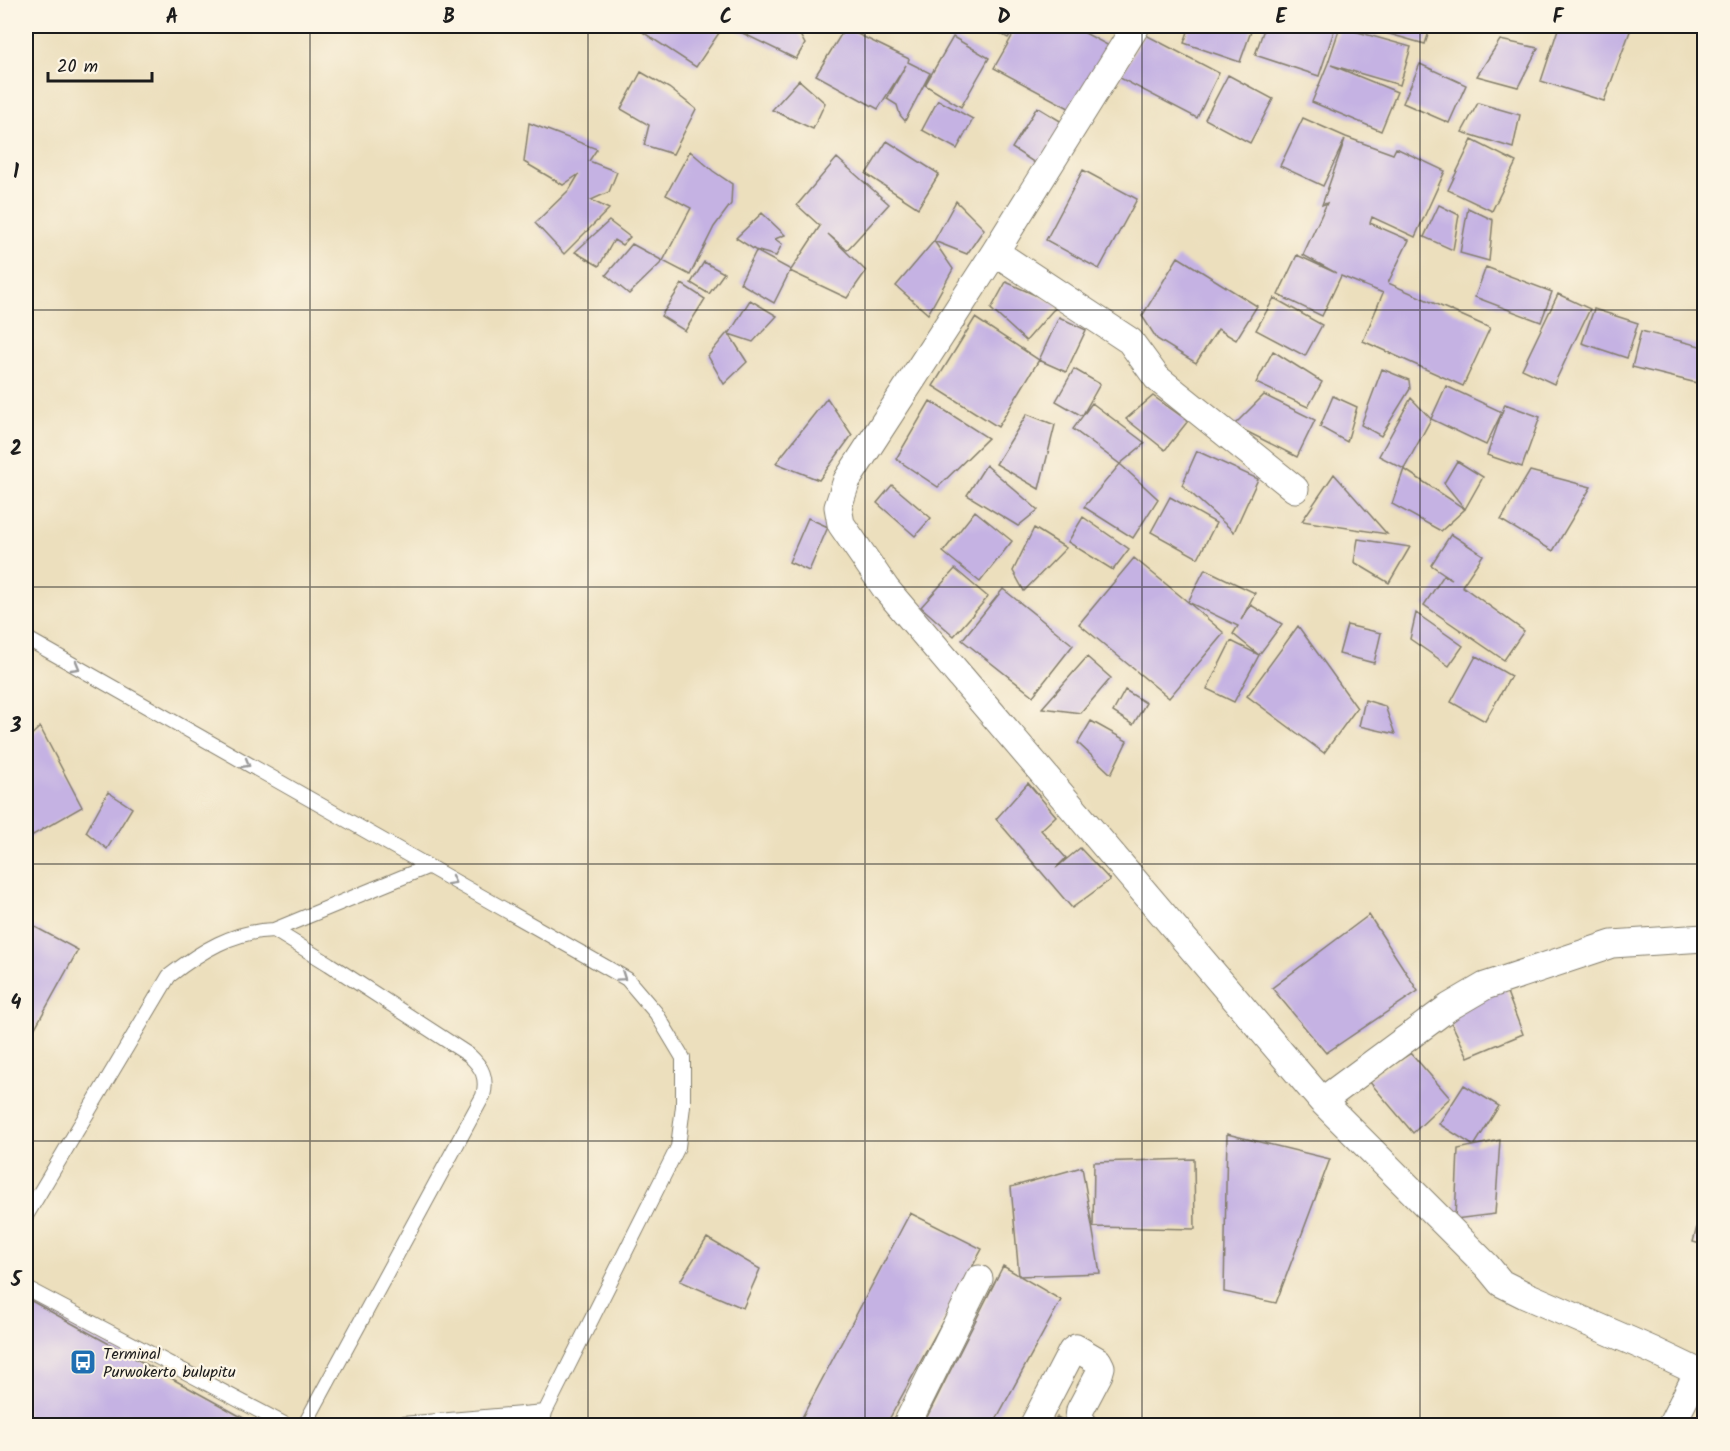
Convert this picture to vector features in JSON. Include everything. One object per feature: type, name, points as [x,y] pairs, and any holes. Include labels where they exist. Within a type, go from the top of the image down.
[{"type":"street","points":[[1126,29],[995,252],[847,480],[838,507],[841,524],[886,589],[1322,1101],[1487,1266],[1501,1283],[1654,1351],[1701,1366],[1671,1425]]},
{"type":"street","points":[[995,252],[1130,341],[1157,378],[1295,489]]},
{"type":"street","points":[[1322,1101],[1441,1013],[1485,986],[1612,944],[1704,938]]},
{"type":"street","points":[[906,1425],[979,1279]]},
{"type":"street","points":[[1033,1425],[1072,1351],[1076,1348],[1098,1361],[1101,1367],[1080,1410],[1079,1418],[1085,1425]]},
{"type":"lane","points":[[26,638],[627,979],[656,1013],[683,1058],[683,1106],[678,1148],[543,1418],[378,1425]]},
{"type":"lane","points":[[26,1216],[170,976],[194,957],[230,938],[256,931],[274,930],[427,867]]},
{"type":"lane","points":[[274,930],[469,1055],[482,1070],[485,1088],[483,1096],[304,1425]]},
{"type":"lane","points":[[26,1288],[288,1425]]},
{"type":"building","points":[[644,26],[705,26],[721,30],[696,67],[641,31]]},
{"type":"building","points":[[741,26],[795,26],[805,44],[796,59],[738,31]]},
{"type":"building","points":[[911,26],[943,26],[940,33],[910,31]]},
{"type":"building","points":[[975,26],[987,26],[984,31]]},
{"type":"building","points":[[987,26],[1016,26],[1008,38]]},
{"type":"building","points":[[1018,26],[1072,26],[1113,48],[1078,113],[994,68]]},
{"type":"building","points":[[1190,26],[1253,26],[1240,62],[1184,43]]},
{"type":"building","points":[[1265,26],[1335,28],[1319,76],[1255,55]]},
{"type":"building","points":[[1361,26],[1431,26],[1425,44]]},
{"type":"building","points":[[1559,26],[1632,26],[1604,101],[1541,81]]},
{"type":"building","points":[[1340,27],[1411,47],[1400,85],[1331,65],[1397,92],[1381,131],[1312,102]]},
{"type":"building","points":[[845,28],[909,59],[908,62],[930,73],[905,121],[897,105],[887,99],[906,65],[878,109],[816,75]]},
{"type":"building","points":[[1144,34],[1219,73],[1197,118],[1120,78]]},
{"type":"building","points":[[953,37],[989,58],[961,107],[925,85]]},
{"type":"building","points":[[1500,40],[1538,48],[1518,87],[1477,76]]},
{"type":"building","points":[[1420,64],[1466,85],[1449,123],[1403,103]]},
{"type":"building","points":[[641,72],[669,88],[696,109],[673,154],[644,145],[649,125],[621,109]]},
{"type":"building","points":[[1228,75],[1273,99],[1250,143],[1205,119]]},
{"type":"building","points":[[799,80],[825,103],[813,129],[772,110]]},
{"type":"building","points":[[938,100],[973,119],[957,149],[922,130]]},
{"type":"building","points":[[1478,103],[1520,115],[1513,148],[1462,132]]},
{"type":"building","points":[[1037,107],[1067,125],[1041,167],[1012,148]]},
{"type":"building","points":[[1303,118],[1393,154],[1396,148],[1445,171],[1415,237],[1372,217],[1370,223],[1409,240],[1388,283],[1490,328],[1463,386],[1363,341],[1383,293],[1341,276],[1322,316],[1278,295],[1297,255],[1336,273],[1303,255],[1327,203],[1322,205],[1345,139],[1323,186],[1280,166]]},
{"type":"building","points":[[529,123],[597,149],[589,161],[617,172],[609,192],[591,200],[609,209],[564,254],[535,223],[570,189],[579,174],[563,185],[524,162]]},
{"type":"building","points":[[1472,140],[1516,162],[1492,211],[1448,190]]},
{"type":"building","points":[[887,141],[939,174],[918,208],[866,174]]},
{"type":"building","points":[[690,151],[732,184],[731,204],[714,227],[690,275],[663,261],[691,208],[666,195]]},
{"type":"building","points":[[837,158],[889,204],[847,250],[828,234],[866,271],[847,298],[790,271],[774,303],[740,283],[756,251],[791,270],[820,226],[797,205]]},
{"type":"building","points":[[1083,170],[1137,199],[1099,269],[1046,240]]},
{"type":"building","points":[[956,201],[984,229],[967,254],[934,241]]},
{"type":"building","points":[[1439,205],[1459,215],[1453,250],[1424,237]]},
{"type":"building","points":[[1468,208],[1493,220],[1489,261],[1460,253]]},
{"type":"building","points":[[762,213],[785,235],[775,239],[782,244],[776,256],[755,250],[736,238]]},
{"type":"building","points":[[609,221],[630,237],[622,245],[614,240],[599,266],[575,252]]},
{"type":"building","points":[[934,241],[953,269],[928,314],[896,286]]},
{"type":"building","points":[[632,244],[663,261],[629,294],[606,275]]},
{"type":"building","points":[[1178,257],[1257,306],[1236,340],[1218,329],[1196,363],[1157,339],[1142,316]]},
{"type":"building","points":[[704,262],[724,273],[709,294],[691,283]]},
{"type":"building","points":[[1486,267],[1552,292],[1541,322],[1475,297]]},
{"type":"building","points":[[1006,282],[1060,306],[1053,310],[1026,341],[991,309]]},
{"type":"building","points":[[682,284],[705,299],[685,331],[661,316]]},
{"type":"building","points":[[1558,294],[1590,309],[1554,384],[1522,369]]},
{"type":"building","points":[[1274,298],[1322,325],[1305,356],[1256,330]]},
{"type":"building","points":[[750,300],[777,316],[753,342],[729,334]]},
{"type":"building","points":[[1594,309],[1638,323],[1627,358],[1582,343]]},
{"type":"building","points":[[1059,317],[1086,330],[1066,372],[1039,360]]},
{"type":"building","points":[[975,318],[1039,360],[998,427],[933,386]]},
{"type":"building","points":[[1641,331],[1704,347],[1697,383],[1632,367]]},
{"type":"building","points":[[728,332],[747,362],[724,384],[708,356]]},
{"type":"building","points":[[1273,351],[1322,382],[1308,407],[1256,383]]},
{"type":"building","points":[[1074,369],[1100,384],[1082,416],[1056,401]]},
{"type":"building","points":[[1382,369],[1409,380],[1410,389],[1381,436],[1361,425]]},
{"type":"building","points":[[1446,386],[1502,412],[1486,445],[1431,419]]},
{"type":"building","points":[[1264,395],[1315,420],[1297,457],[1234,425]]},
{"type":"building","points":[[1153,396],[1188,421],[1165,450],[1126,419]]},
{"type":"building","points":[[1333,396],[1357,407],[1347,442],[1320,427]]},
{"type":"building","points":[[827,398],[852,435],[819,480],[776,463]]},
{"type":"building","points":[[1411,398],[1431,419],[1404,469],[1379,456]]},
{"type":"building","points":[[930,401],[988,438],[938,487],[896,459]]},
{"type":"building","points":[[1092,403],[1145,443],[1120,464],[1073,429]]},
{"type":"building","points":[[1505,404],[1540,417],[1522,467],[1487,455]]},
{"type":"building","points":[[1027,414],[1055,425],[1039,489],[996,464]]},
{"type":"building","points":[[1197,451],[1258,479],[1234,532],[1182,485]]},
{"type":"building","points":[[1457,461],[1483,477],[1465,509],[1444,483]]},
{"type":"building","points":[[1120,464],[1158,499],[1133,538],[1084,507]]},
{"type":"building","points":[[986,465],[1038,510],[1018,526],[967,495]]},
{"type":"building","points":[[1404,469],[1465,509],[1441,531],[1392,504]]},
{"type":"building","points":[[1530,471],[1591,487],[1553,551],[1501,520]]},
{"type":"building","points":[[1334,474],[1387,534],[1302,521]]},
{"type":"building","points":[[892,485],[931,518],[915,536],[877,503]]},
{"type":"building","points":[[1170,497],[1216,523],[1198,558],[1151,532]]},
{"type":"building","points":[[975,511],[1012,541],[980,582],[943,552]]},
{"type":"building","points":[[1083,517],[1129,549],[1113,570],[1068,542]]},
{"type":"building","points":[[808,518],[828,527],[809,571],[789,562]]},
{"type":"building","points":[[1034,528],[1066,548],[1024,591],[1013,571]]},
{"type":"building","points":[[1451,534],[1483,555],[1462,586],[1524,631],[1504,660],[1424,605],[1444,575],[1452,579],[1431,565]]},
{"type":"building","points":[[1358,539],[1410,547],[1389,583],[1354,562]]},
{"type":"building","points":[[1134,558],[1224,633],[1169,698],[1079,624]]},
{"type":"building","points":[[955,569],[988,597],[954,636],[921,607]]},
{"type":"building","points":[[1205,569],[1255,593],[1241,620],[1251,605],[1282,624],[1259,655],[1233,634],[1238,626],[1188,602]]},
{"type":"building","points":[[1003,589],[1073,645],[1033,696],[962,640]]},
{"type":"building","points":[[1416,613],[1463,646],[1449,666],[1410,639]]},
{"type":"building","points":[[1347,625],[1381,633],[1374,663],[1339,654]]},
{"type":"building","points":[[1298,626],[1357,708],[1324,753],[1247,696]]},
{"type":"building","points":[[1231,641],[1259,655],[1234,702],[1207,689]]},
{"type":"building","points":[[1476,656],[1511,676],[1485,721],[1451,702]]},
{"type":"building","points":[[1087,657],[1111,678],[1081,713],[1042,708]]},
{"type":"building","points":[[1125,690],[1146,703],[1133,725],[1113,712]]},
{"type":"building","points":[[1365,700],[1385,706],[1395,734],[1359,726]]},
{"type":"building","points":[[1091,721],[1127,741],[1111,774],[1078,743]]},
{"type":"building","points":[[40,727],[82,807],[26,839],[26,740]]},
{"type":"building","points":[[1028,783],[1056,816],[1041,830],[1066,858],[1056,868],[1080,848],[1110,880],[1072,908],[996,819]]},
{"type":"building","points":[[108,792],[132,808],[107,849],[86,832]]},
{"type":"building","points":[[1369,915],[1418,991],[1326,1053],[1272,988]]},
{"type":"building","points":[[26,922],[78,950],[26,1044]]},
{"type":"building","points":[[1503,982],[1523,1034],[1468,1057],[1446,1012]]},
{"type":"building","points":[[1411,1053],[1450,1098],[1413,1133],[1368,1080]]},
{"type":"building","points":[[1464,1085],[1499,1106],[1474,1146],[1439,1124]]},
{"type":"building","points":[[1227,1134],[1330,1159],[1276,1303],[1224,1292]]},
{"type":"building","points":[[1500,1140],[1495,1214],[1455,1219],[1458,1149]]},
{"type":"building","points":[[1194,1159],[1195,1229],[1093,1227],[1094,1162]]},
{"type":"building","points":[[1082,1167],[1100,1273],[1019,1276],[1011,1187]]},
{"type":"building","points":[[1704,1201],[1704,1245],[1693,1242]]},
{"type":"building","points":[[910,1213],[982,1249],[886,1425],[798,1425]]},
{"type":"building","points":[[707,1238],[760,1269],[743,1308],[680,1281]]},
{"type":"building","points":[[1003,1266],[1061,1300],[993,1425],[923,1425]]},
{"type":"building","name":"Terminal Purwokerto bulupitu","points":[[26,1298],[256,1425],[26,1425]]},
{"type":"building","points":[[1057,1417],[1072,1425],[1052,1425]]},
{"type":"place","name":"Terminal Purwokerto bulupitu","points":[[83,1362]]}]
